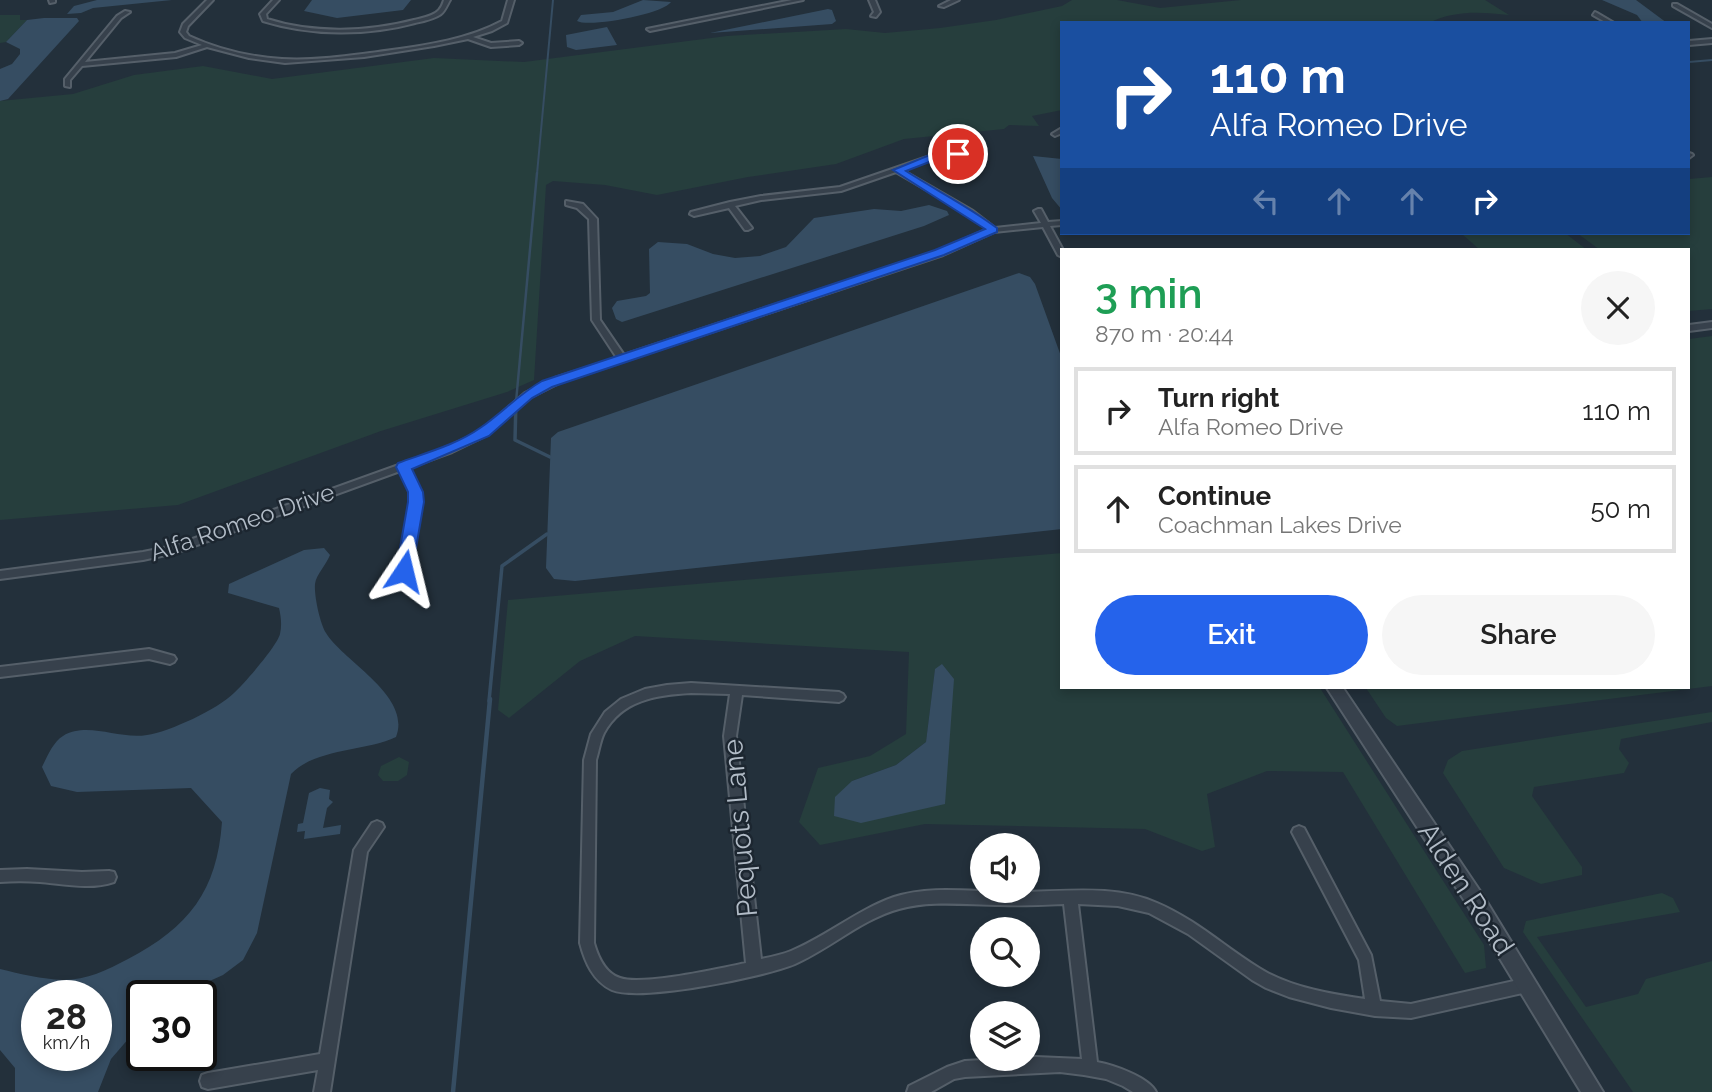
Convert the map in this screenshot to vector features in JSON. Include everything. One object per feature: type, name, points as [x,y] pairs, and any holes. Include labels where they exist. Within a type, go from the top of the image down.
[{"type":"street","points":[[210,0],[183,29],[188,38],[269,59],[310,61],[470,38],[504,23],[509,15],[511,0]]},
{"type":"street","points":[[276,0],[263,13],[265,20],[319,33],[425,19],[442,11],[447,0]]},
{"type":"street","points":[[650,29],[800,0]]},
{"type":"street","points":[[872,0],[877,12],[874,16]]},
{"type":"street","points":[[942,6],[957,0]]},
{"type":"street","points":[[1675,5],[1712,26]]},
{"type":"street","points":[[68,86],[67,80],[119,17],[127,12]]},
{"type":"street","points":[[1595,14],[1607,21]]},
{"type":"street","points":[[470,38],[491,45],[519,43]]},
{"type":"street","points":[[1690,43],[1712,41]]},
{"type":"street","points":[[81,64],[176,55],[209,45]]},
{"type":"street","points":[[1055,134],[1060,131]]},
{"type":"street","points":[[694,214],[730,204],[841,189],[935,156],[966,155]]},
{"type":"street","points":[[898,170],[935,195],[973,214],[993,230]]},
{"type":"street","points":[[569,203],[580,206],[593,219],[596,320],[622,359]]},
{"type":"street","points":[[730,204],[748,228]]},
{"type":"street","points":[[1038,211],[1060,252]]},
{"type":"street","name":"Alfa Romeo Drive","points":[[0,575],[143,556],[175,549],[403,467],[476,437],[542,386],[940,253],[993,230],[1060,223]]},
{"type":"street","points":[[1690,320],[1712,318]]},
{"type":"street","points":[[1690,327],[1712,325]]},
{"type":"street","points":[[392,587],[404,571],[416,502],[415,492],[403,467]]},
{"type":"street","points":[[0,672],[149,654],[170,659]]},
{"type":"street","points":[[839,697],[673,687],[638,696],[619,708],[597,734],[590,760],[587,943],[596,968],[614,983],[635,988],[788,959],[890,905],[906,900],[1102,899],[1148,905],[1190,925],[1270,983],[1315,997],[1411,1011],[1527,985]]},
{"type":"street","name":"Alden Road","points":[[1336,689],[1593,1092]]},
{"type":"street","name":"Pequots Lane","points":[[737,690],[730,736],[754,966]]},
{"type":"street","points":[[322,1092],[361,850],[377,827]]},
{"type":"street","points":[[1299,832],[1362,951],[1374,1007]]},
{"type":"street","points":[[0,876],[28,873],[87,880],[109,877]]},
{"type":"street","points":[[1071,900],[1090,1065]]},
{"type":"street","points":[[208,1081],[325,1061]]},
{"type":"street","points":[[915,1092],[952,1072],[965,1069],[1090,1065],[1118,1074],[1148,1092]]},
{"type":"green space","points":[[1072,0],[1117,0],[1160,8],[1241,0],[1485,0],[1509,15],[1458,14],[1434,21],[1060,21],[1060,110],[1032,116],[1039,126],[1009,125],[1004,129],[904,139],[836,164],[748,177],[657,195],[605,185],[553,181],[546,185],[534,380],[507,392],[381,431],[178,505],[0,520],[0,101],[73,94],[134,75],[203,66],[272,79],[434,58],[524,62],[727,36],[846,29],[885,33],[940,28],[1062,6]]},
{"type":"green space","points":[[0,15],[20,15],[20,20],[27,20],[6,42],[0,43]]},
{"type":"green space","points":[[1712,177],[1712,309],[1690,311],[1690,248],[1597,248],[1580,235],[1690,235],[1690,179]]},
{"type":"green space","points":[[1463,235],[1568,235],[1584,248],[1478,248]]},
{"type":"green space","points":[[1712,336],[1712,686],[1690,689],[1690,339]]},
{"type":"green space","points":[[1060,553],[1060,689],[1321,689],[1484,945],[1486,968],[1465,973],[1343,772],[1267,771],[1207,794],[1215,847],[1202,851],[1145,829],[925,824],[820,845],[799,822],[818,768],[870,756],[906,734],[909,652],[635,636],[580,661],[509,718],[498,710],[508,600]],"holes":[[[935,670],[945,804],[852,781],[896,765],[926,742]]]},
{"type":"green space","points":[[1367,689],[1688,689],[1397,726],[1386,718]]},
{"type":"green space","points":[[1712,712],[1712,722],[1621,739],[1619,749],[1629,763],[1624,773],[1534,787],[1532,796],[1582,867],[1582,875],[1541,884],[1504,868],[1443,773],[1448,760],[1462,751]]},
{"type":"green space","points":[[399,757],[409,762],[407,775],[398,781],[383,781],[378,775],[381,766]]},
{"type":"green space","points":[[1662,893],[1673,898],[1680,912],[1537,937],[1586,1007],[1638,994],[1646,979],[1712,961],[1712,1092],[1633,1092],[1523,932],[1526,921]]},
{"type":"water","points":[[97,0],[172,0],[93,8],[81,13],[67,14],[74,6]]},
{"type":"water","points":[[312,0],[411,0],[403,10],[337,18],[304,11]]},
{"type":"water","points":[[643,0],[671,2],[655,11],[626,19],[596,23],[577,21],[581,15],[613,12]]},
{"type":"water","points":[[1602,0],[1636,0],[1664,21],[1642,21],[1637,15]]},
{"type":"water","points":[[832,10],[836,21],[832,24],[710,33]]},
{"type":"water","points":[[77,18],[79,21],[8,99],[0,101],[0,69],[12,64],[20,54],[20,49],[6,42],[27,20]]},
{"type":"water","points":[[607,27],[617,45],[576,50],[567,47],[566,35]]},
{"type":"water","points":[[1033,156],[1060,159],[1060,208],[1052,198]]},
{"type":"water","points":[[929,205],[947,211],[949,215],[924,226],[622,322],[616,319],[612,308],[617,301],[650,293],[649,249],[658,242],[687,244],[713,254],[735,258],[760,256],[786,247],[814,218],[874,209],[901,211]]},
{"type":"water","points":[[1019,273],[1030,277],[1035,284],[1060,353],[1060,529],[575,581],[554,579],[546,568],[551,438],[558,432]]},
{"type":"water","points":[[324,548],[330,555],[315,584],[316,602],[322,623],[335,644],[386,694],[398,722],[396,737],[313,759],[291,774],[257,933],[243,960],[212,980],[126,980],[126,1042],[112,1058],[112,980],[72,980],[105,970],[128,959],[168,934],[183,920],[196,904],[214,868],[222,822],[191,788],[77,792],[51,786],[42,767],[59,739],[73,732],[93,730],[136,736],[156,733],[205,713],[234,693],[278,640],[281,624],[279,608],[228,593],[229,584],[304,550]]},
{"type":"water","points":[[942,664],[954,679],[945,804],[861,823],[834,816],[835,797],[852,781],[896,765],[926,742],[935,669]]},
{"type":"water","points":[[320,788],[330,790],[329,799],[333,802],[327,808],[323,828],[341,825],[340,834],[304,839],[305,831],[297,832],[298,824],[303,823],[309,793]]},
{"type":"water","points":[[0,969],[63,980],[21,980],[21,1071],[106,1071],[98,1092],[15,1092],[15,1068],[0,1050]]},
{"type":"waterway","points":[[537,174],[553,0]]},
{"type":"waterway","points":[[1690,62],[1712,60]]},
{"type":"waterway","points":[[516,402],[537,173]]},
{"type":"waterway","points":[[516,400],[515,440],[550,457]]},
{"type":"waterway","points":[[489,701],[502,566],[547,534]]},
{"type":"waterway","points":[[453,1092],[490,699]]},
{"type":"route","points":[[404,571],[416,502],[415,492],[403,467],[449,450],[484,433],[528,395],[547,384],[940,253],[993,230],[981,219],[935,195],[898,170],[935,156],[958,154]]}]
